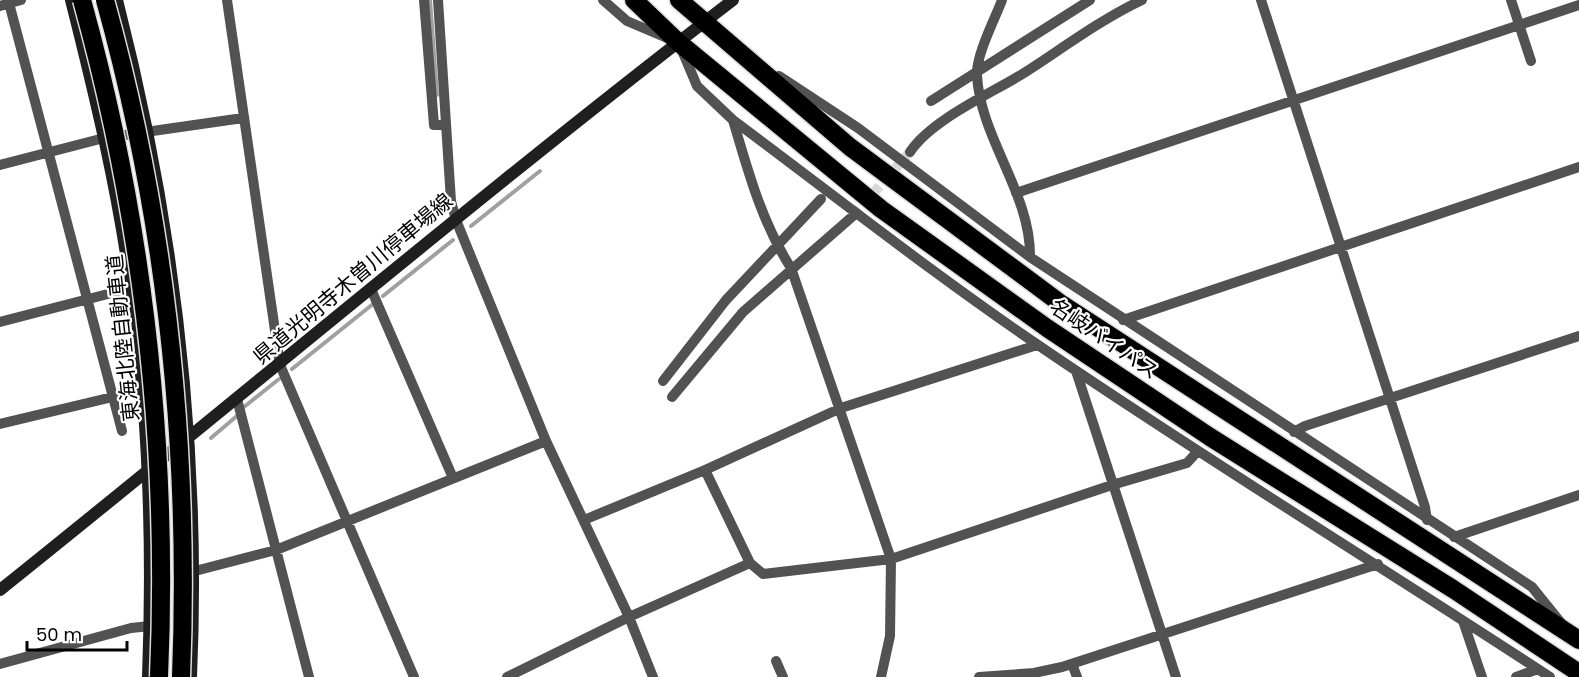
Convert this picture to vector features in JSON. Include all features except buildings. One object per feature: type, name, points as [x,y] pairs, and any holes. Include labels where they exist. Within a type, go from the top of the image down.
[{"type":"highway","name":"東海北陸自動車道","points":[[82,0],[100,63],[123,174],[143,302],[160,498],[162,604],[159,677]]},
{"type":"highway","name":"東海北陸自動車道","points":[[105,0],[145,168],[164,288],[182,490],[184,602],[181,677]]},
{"type":"highway","name":"名岐バイパス","points":[[634,0],[678,42],[881,209],[1047,328],[1210,438],[1453,589],[1579,673]]},
{"type":"highway","name":"名岐バイパス","points":[[679,0],[850,147],[1060,303],[1575,638]]},
{"type":"street","points":[[21,0],[5,5],[48,152],[122,431]]},
{"type":"street","points":[[71,0],[104,138],[131,288],[148,472],[150,626],[148,677]]},
{"type":"street","points":[[117,0],[148,130],[173,280],[190,438],[195,571],[191,677]]},
{"type":"street","points":[[227,0],[280,365],[414,677]]},
{"type":"street","points":[[424,0],[434,125],[446,125]]},
{"type":"street","points":[[438,0],[451,201],[456,220],[546,441],[629,617],[653,677]]},
{"type":"street","points":[[603,0],[627,21],[678,42],[697,86],[733,120],[1038,345],[1197,452],[1378,564],[1550,677]]},
{"type":"street","points":[[692,0],[705,22]]},
{"type":"street","name":"県道光明寺木曽川停車場線","points":[[0,590],[456,220],[733,0]]},
{"type":"street","points":[[1002,0],[977,73],[981,99],[1016,194],[1030,243],[1030,257]]},
{"type":"street","points":[[931,101],[1072,9],[1090,0]]},
{"type":"street","points":[[910,152],[920,137],[953,114],[981,99],[1097,24],[1142,0]]},
{"type":"street","points":[[1261,0],[1425,507],[1427,520]]},
{"type":"street","points":[[1511,0],[1531,61]]},
{"type":"street","points":[[1016,194],[1579,5]]},
{"type":"street","points":[[734,47],[858,128],[1030,257],[1123,320],[1532,587],[1575,638]]},
{"type":"street","points":[[0,165],[104,138],[243,118]]},
{"type":"street","points":[[733,120],[752,186],[776,245],[791,268],[891,559],[890,636],[882,677]]},
{"type":"street","points":[[1123,320],[1579,167]]},
{"type":"street","points":[[663,381],[726,300],[821,199]]},
{"type":"street","points":[[672,397],[744,312],[791,268],[853,216]]},
{"type":"street","points":[[0,322],[131,288]]},
{"type":"street","points":[[371,289],[453,478]]},
{"type":"street","points":[[1294,432],[1305,426],[1579,336]]},
{"type":"street","points":[[584,520],[705,470],[841,408],[1038,345]]},
{"type":"street","points":[[1076,371],[1176,677]]},
{"type":"street","points":[[0,424],[142,390]]},
{"type":"street","points":[[237,399],[309,677]]},
{"type":"street","points":[[195,571],[276,550],[546,441]]},
{"type":"street","points":[[705,470],[750,563],[763,574],[891,559],[1112,485],[1187,463],[1197,452]]},
{"type":"street","points":[[1454,537],[1579,495]]},
{"type":"street","points":[[507,677],[629,617],[750,563]]},
{"type":"street","points":[[979,677],[1035,675],[1163,636],[1378,564]]},
{"type":"street","points":[[1463,621],[1482,677]]},
{"type":"street","points":[[0,664],[131,628],[150,626]]},
{"type":"street","points":[[776,661],[783,677]]},
{"type":"street","points":[[1072,664],[1077,677]]},
{"type":"street","points":[[1516,677],[1539,669]]},
{"type":"waterway","points":[[430,0],[437,95]]},
{"type":"waterway","points":[[471,226],[540,171]]},
{"type":"waterway","points":[[383,296],[453,240]]},
{"type":"waterway","points":[[292,369],[373,304]]},
{"type":"waterway","points":[[244,407],[279,379]]},
{"type":"waterway","points":[[211,438],[238,415]]},
{"type":"tunnel","points":[[853,216],[910,152]]}]
